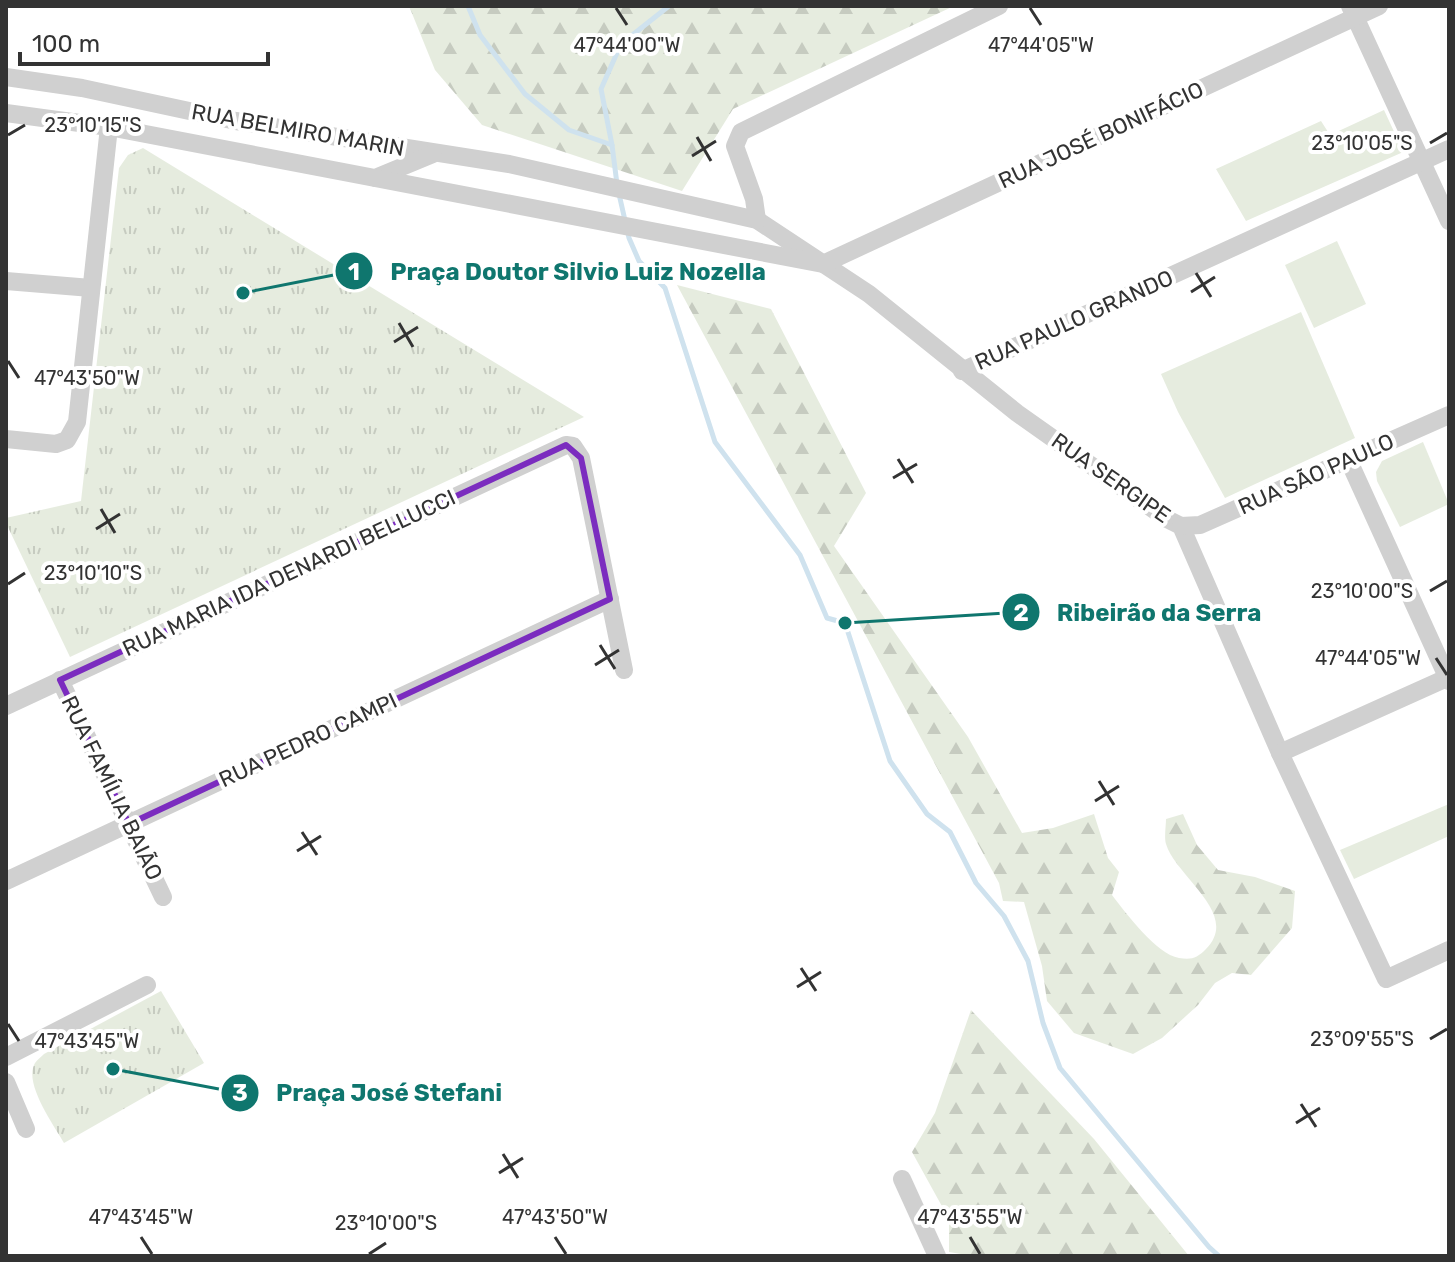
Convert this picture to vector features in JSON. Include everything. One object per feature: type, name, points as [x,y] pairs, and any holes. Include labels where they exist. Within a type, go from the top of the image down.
[{"type":"street","points":[[757,220],[754,199],[735,146],[741,132],[999,6]]},
{"type":"street","name":"RUA JOSÉ BONIFÁCIO","points":[[823,264],[1353,11],[1379,6]]},
{"type":"street","points":[[1353,11],[1449,221]]},
{"type":"street","name":"RUA BELMIRO MARIN","points":[[6,77],[82,88],[236,121],[434,154]]},
{"type":"street","name":"RUA BELMIRO MARIN","points":[[6,113],[109,127],[823,264]]},
{"type":"street","points":[[6,439],[56,444],[67,440],[77,422],[109,127]]},
{"type":"street","name":"RUA PAULO GRANDO","points":[[962,371],[1449,149]]},
{"type":"street","name":"RUA SERGIPE","points":[[434,154],[509,164],[757,220],[869,294],[1017,413],[1181,526],[1280,753],[1386,979],[1449,950]]},
{"type":"street","name":"RUA BELMIRO MARIN","points":[[375,178],[434,154]]},
{"type":"street","points":[[6,281],[91,288]]},
{"type":"street","name":"RUA SÃO PAULO","points":[[1181,526],[1200,525],[1449,415]]},
{"type":"street","name":"RUA MARIA IDA DENARDI BELLUCCI","points":[[6,706],[558,446],[573,446],[581,458],[610,599]]},
{"type":"street","points":[[1280,753],[1449,678],[1348,459]]},
{"type":"street","points":[[610,599],[624,670]]},
{"type":"street","name":"RUA PEDRO CAMPI","points":[[6,881],[610,599]]},
{"type":"street","name":"RUA FAMÍLIA BAIÃO","points":[[60,680],[163,897]]},
{"type":"street","points":[[6,1057],[147,985]]},
{"type":"street","points":[[6,1082],[26,1129]]},
{"type":"street","points":[[902,1179],[937,1256]]},
{"type":"highlighted area","points":[[566,445],[581,458],[610,599],[129,824],[60,680]]},
{"type":"green space","points":[[409,6],[954,6],[733,109],[682,191],[482,125],[435,70]]},
{"type":"green space","points":[[1384,110],[1403,151],[1401,153],[1246,221],[1216,169],[1321,121],[1330,135]]},
{"type":"green space","points":[[143,148],[584,417],[70,657],[6,518],[81,501],[119,168],[128,155]]},
{"type":"green space","points":[[1337,241],[1366,304],[1314,328],[1285,265]]},
{"type":"green space","points":[[677,285],[771,309],[866,493],[834,546],[968,737],[1022,833],[1053,828],[1094,814],[1108,858],[1119,872],[1112,895],[1151,941],[1179,958],[1194,958],[1206,949],[1215,936],[1216,922],[1203,896],[1172,857],[1165,841],[1166,819],[1183,814],[1197,845],[1218,870],[1255,877],[1295,891],[1292,928],[1251,975],[1232,973],[1215,983],[1198,1005],[1162,1038],[1133,1054],[1074,1033],[1047,1001],[1042,966],[1024,902],[1003,901],[999,883]]},
{"type":"green space","points":[[1301,312],[1355,438],[1225,498],[1161,374]]},
{"type":"green space","points":[[1423,442],[1449,504],[1400,527],[1377,481],[1376,472],[1382,461]]},
{"type":"green space","points":[[1449,804],[1449,836],[1354,879],[1340,850]]},
{"type":"green space","points":[[161,991],[204,1063],[64,1143],[36,1092],[32,1071],[35,1063],[44,1054]]},
{"type":"green space","points":[[971,1010],[1094,1139],[1189,1256],[973,1256],[949,1252],[949,1219],[912,1152],[935,1113]]},
{"type":"waterway","points":[[468,6],[480,35],[525,94],[569,130],[612,145],[617,184]]},
{"type":"waterway","points":[[612,145],[601,89],[621,44],[669,6]]},
{"type":"waterway","points":[[619,194],[629,238],[639,261],[665,288],[715,442],[800,555],[827,618],[845,623],[890,761],[927,814],[950,832],[976,883],[1004,916],[1028,961],[1043,1023],[1060,1068],[1219,1256]]},
{"type":"place","name":"Praça Doutor Silvio Luiz Nozella","points":[[243,293]]},
{"type":"place","name":"Ribeirão da Serra","points":[[845,623]]},
{"type":"place","name":"Praça José Stefani","points":[[113,1069]]}]
